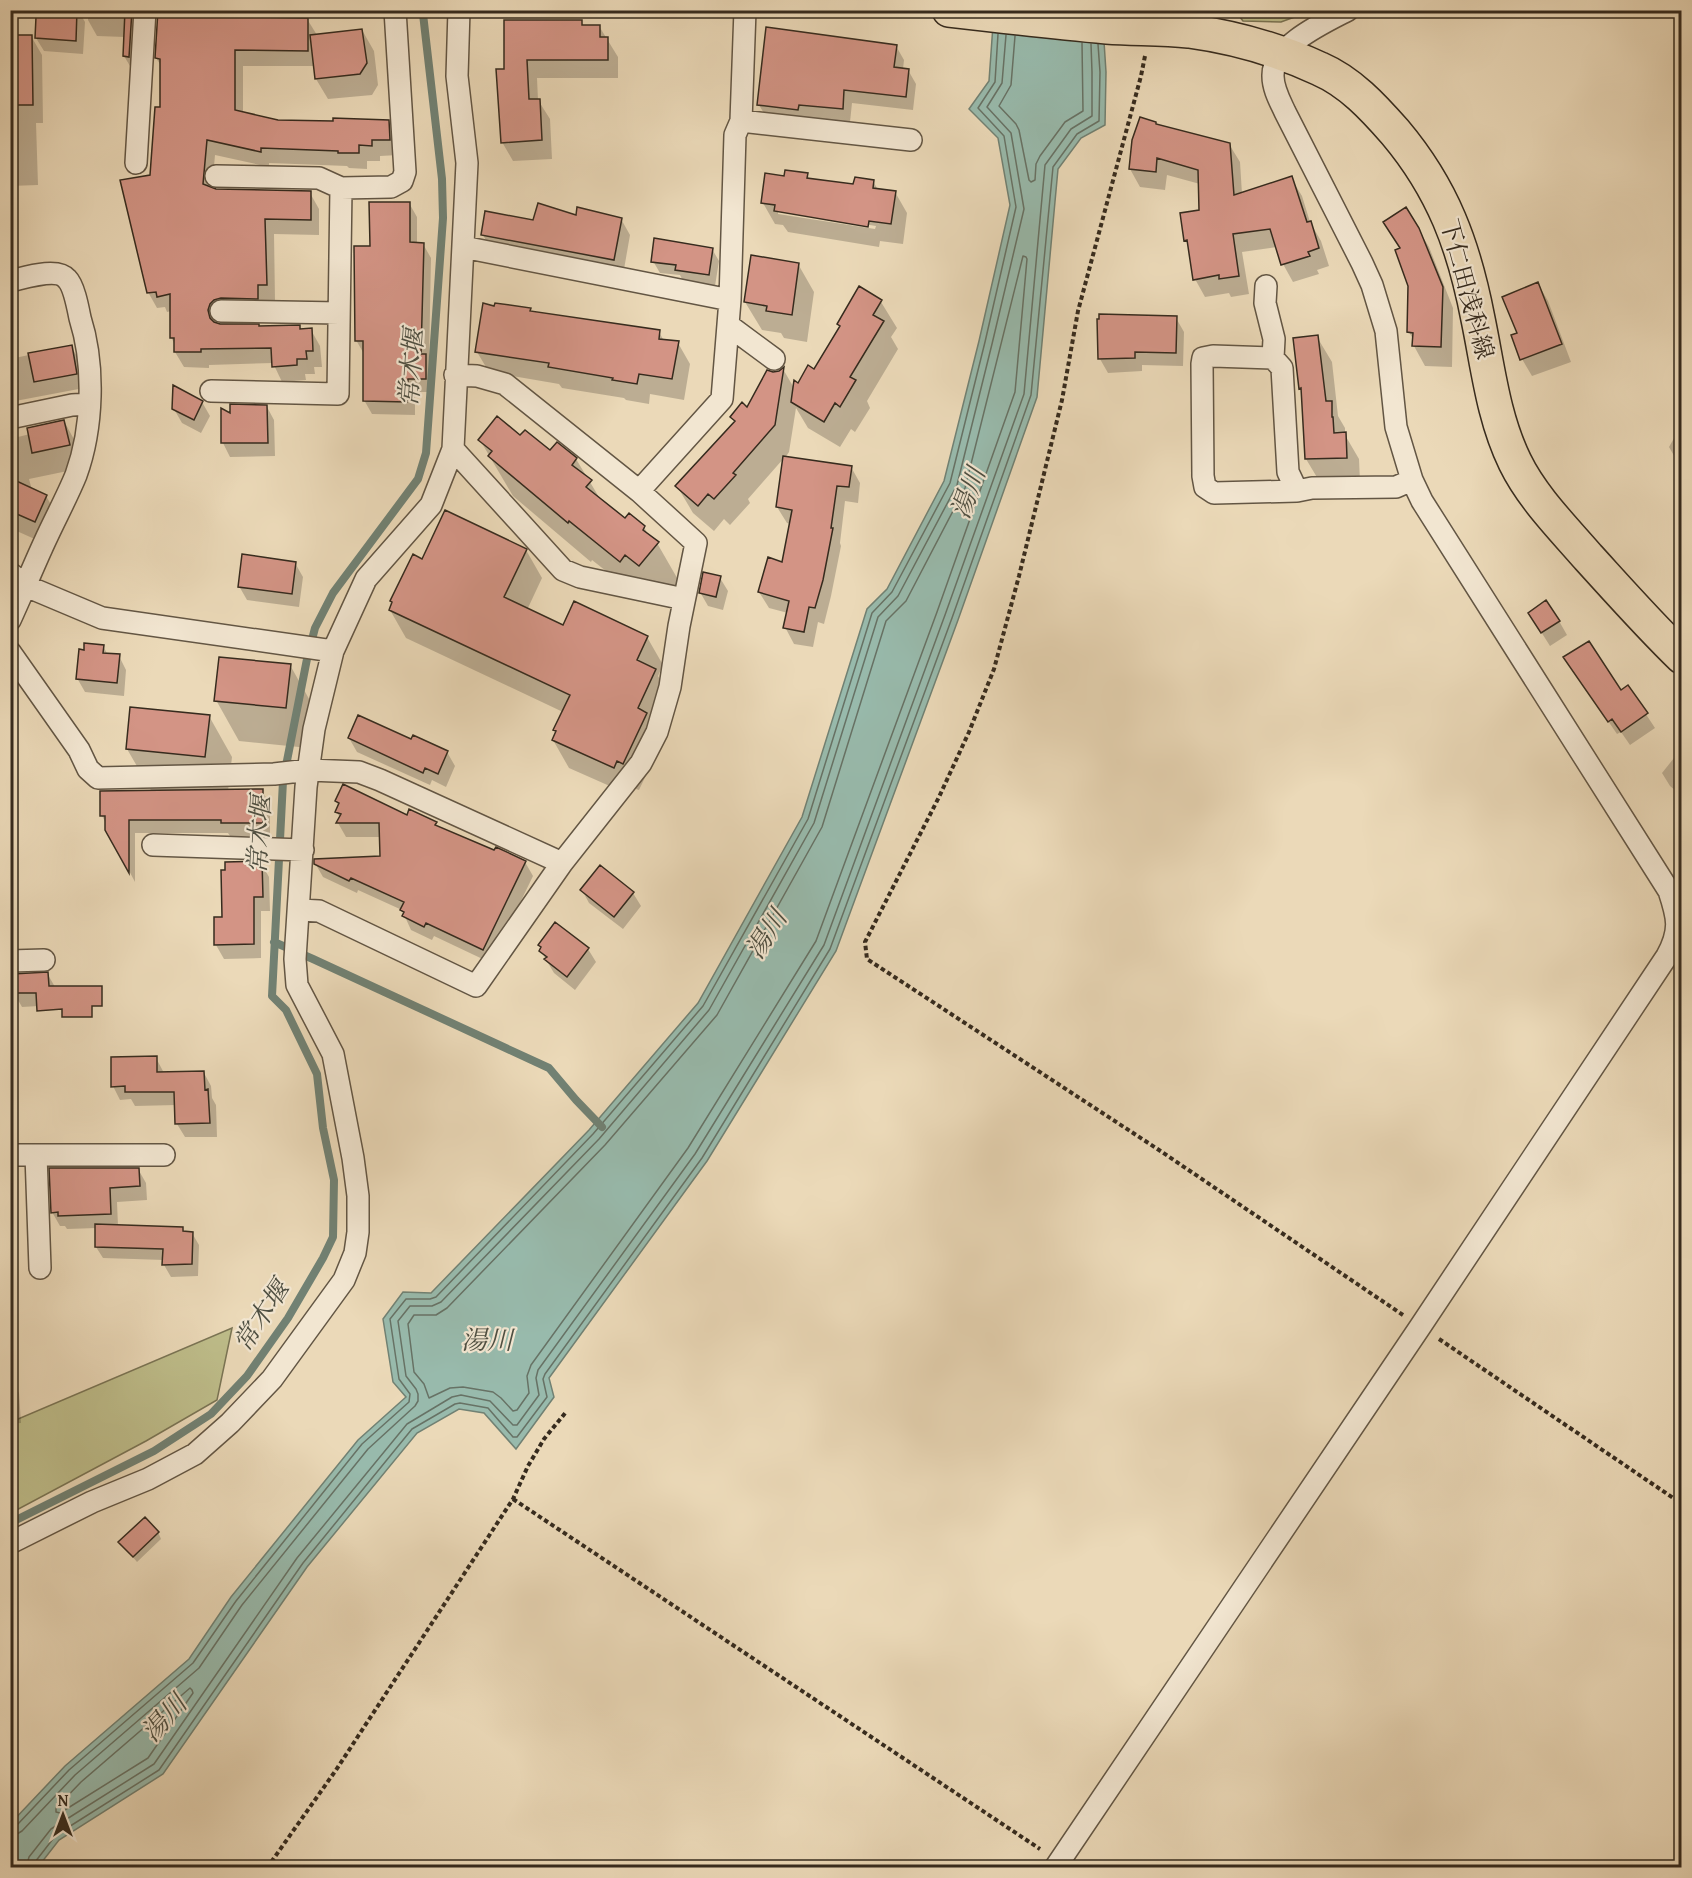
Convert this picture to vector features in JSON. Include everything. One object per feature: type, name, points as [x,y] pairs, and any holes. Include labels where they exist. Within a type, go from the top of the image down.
[{"type":"main road","name":"下仁田浅科線","points":[[949,10],[1110,27],[1216,35],[1282,54],[1323,70],[1356,92],[1379,113],[1416,158],[1444,206],[1462,252],[1478,317],[1498,418],[1505,441],[1517,466],[1556,520],[1682,657]]},
{"type":"street","points":[[136,163],[145,10]]},
{"type":"street","points":[[216,176],[319,178],[341,188],[391,187],[402,181],[405,172],[395,10]]},
{"type":"street","points":[[10,1543],[92,1502],[156,1475],[195,1454],[230,1423],[272,1379],[344,1280],[355,1253],[358,1232],[358,1196],[353,1158],[333,1054],[297,985],[295,960],[300,910],[288,850],[306,787],[303,771],[314,729],[326,650],[366,579],[431,505],[453,449],[467,163],[457,76],[459,10]]},
{"type":"street","points":[[639,491],[722,399],[730,300],[735,135],[741,121],[745,10]]},
{"type":"street","points":[[1057,1864],[1420,1327],[1667,956],[1676,937],[1677,924],[1669,891],[1422,501],[1412,480],[1396,427],[1386,331],[1380,311],[1362,263],[1275,89],[1272,75],[1282,54],[1298,39],[1348,10]]},
{"type":"street","points":[[741,121],[911,140]]},
{"type":"street","points":[[211,391],[338,394],[341,188]]},
{"type":"street","points":[[463,247],[730,300]]},
{"type":"street","points":[[10,281],[47,273],[60,274],[68,279],[84,329],[88,351],[89,404],[89,423],[84,450],[75,476],[44,543],[18,580],[10,620]]},
{"type":"street","points":[[1266,286],[1265,303],[1274,339],[1273,358],[1282,368],[1288,472],[1298,491]]},
{"type":"street","points":[[221,310],[339,314]]},
{"type":"street","points":[[728,325],[774,359]]},
{"type":"street","points":[[1273,358],[1203,358],[1203,476],[1205,487],[1214,493],[1298,491],[1312,488],[1396,487],[1412,480]]},
{"type":"street","points":[[300,910],[319,911],[476,986],[562,863],[641,763],[657,732],[670,687],[684,599],[696,543],[639,491],[505,384],[477,376],[455,375]]},
{"type":"street","points":[[10,418],[72,405],[89,404]]},
{"type":"street","points":[[453,449],[563,570],[580,577],[684,599]]},
{"type":"street","points":[[18,580],[102,618],[326,650]]},
{"type":"street","points":[[10,652],[79,750],[88,769],[98,778],[274,774],[303,771],[359,772],[562,863]]},
{"type":"street","points":[[153,845],[288,850]]},
{"type":"street","points":[[10,961],[44,960]]},
{"type":"street","points":[[10,1155],[164,1155]]},
{"type":"street","points":[[36,1155],[40,1268]]},
{"type":"path","points":[[1150,29],[1142,76],[1078,310],[1059,411],[994,669],[969,732],[939,797],[865,942],[867,959],[1156,1148],[1682,1504]]},
{"type":"path","points":[[267,1868],[336,1770],[513,1498],[544,1439],[566,1413]]},
{"type":"path","points":[[513,1498],[1057,1864]]},
{"type":"shaded area","points":[[1235,11],[1311,11],[1281,22],[1243,21]]},
{"type":"shaded area","points":[[232,1328],[217,1400],[146,1441],[11,1513],[11,1422]]},
{"type":"water","name":"湯川","points":[[994,11],[1102,11],[1106,72],[1105,125],[1081,138],[1058,169],[1037,397],[836,951],[707,1161],[549,1378],[554,1397],[516,1449],[484,1413],[459,1409],[417,1433],[307,1567],[163,1774],[59,1840],[38,1867],[11,1867],[10,1824],[65,1766],[189,1659],[231,1597],[358,1440],[406,1397],[393,1382],[383,1319],[403,1292],[431,1293],[589,1130],[698,1003],[802,817],[867,609],[887,589],[944,481],[979,341],[1010,205],[998,138],[969,109],[989,81]]},
{"type":"building","points":[[39,10],[77,10],[76,41],[35,38],[36,17],[39,17]]},
{"type":"building","points":[[125,10],[132,10],[129,57],[123,56]]},
{"type":"building","points":[[158,10],[257,10],[257,17],[308,18],[308,51],[235,50],[235,110],[278,120],[333,121],[333,118],[389,120],[390,140],[372,140],[372,146],[359,145],[359,153],[261,148],[261,152],[207,140],[203,184],[216,189],[311,191],[311,220],[265,219],[267,285],[258,285],[258,299],[221,298],[214,300],[208,310],[210,318],[220,324],[300,325],[300,329],[312,328],[313,351],[306,351],[307,359],[297,359],[297,365],[272,367],[271,348],[201,349],[201,352],[174,352],[174,338],[170,338],[170,294],[157,297],[156,292],[147,293],[120,180],[150,175],[155,107],[160,107],[160,59],[155,58]]},
{"type":"building","points":[[504,20],[582,20],[582,25],[600,25],[600,37],[608,37],[608,60],[527,60],[529,99],[540,99],[542,140],[501,143],[496,69],[504,69]]},
{"type":"building","points":[[766,27],[897,45],[894,67],[909,69],[906,97],[844,90],[843,109],[799,105],[798,110],[757,105]]},
{"type":"building","points":[[362,29],[367,63],[360,74],[315,79],[310,35]]},
{"type":"building","points":[[10,35],[32,35],[33,105],[10,105]]},
{"type":"building","points":[[1140,117],[1156,122],[1156,124],[1230,143],[1234,195],[1292,176],[1307,222],[1311,221],[1319,248],[1308,252],[1310,256],[1281,265],[1270,229],[1233,234],[1239,276],[1219,279],[1219,275],[1193,280],[1180,213],[1199,210],[1198,170],[1157,158],[1156,172],[1129,169],[1132,140]]},
{"type":"building","points":[[785,170],[808,173],[807,178],[853,184],[855,177],[874,180],[873,188],[896,191],[891,224],[869,221],[868,227],[774,211],[775,205],[761,203],[765,173],[784,176]]},
{"type":"building","points":[[369,202],[410,202],[410,242],[424,243],[421,354],[426,354],[426,379],[408,379],[407,402],[363,401],[363,341],[355,341],[354,246],[370,246]]},
{"type":"building","points":[[538,203],[576,215],[577,207],[622,218],[614,260],[481,235],[485,211],[533,220]]},
{"type":"building","points":[[1406,207],[1419,228],[1443,287],[1441,347],[1412,346],[1413,333],[1407,332],[1408,286],[1395,250],[1400,248],[1383,222]]},
{"type":"building","points":[[654,238],[713,248],[709,275],[675,270],[676,265],[651,262]]},
{"type":"building","points":[[751,255],[799,263],[792,315],[766,311],[767,306],[744,302]]},
{"type":"building","points":[[1538,282],[1562,344],[1520,360],[1511,335],[1517,333],[1502,297]]},
{"type":"building","points":[[859,286],[882,300],[873,315],[884,321],[850,377],[856,380],[840,407],[835,403],[824,422],[791,402],[794,380],[798,383],[808,365],[814,369],[840,326],[837,324]]},
{"type":"building","points":[[483,303],[494,306],[495,303],[531,308],[530,311],[660,330],[659,339],[679,341],[672,379],[639,374],[637,384],[548,367],[549,363],[475,352]]},
{"type":"building","points":[[1099,314],[1177,316],[1176,353],[1135,352],[1135,358],[1098,359],[1097,319],[1099,319]]},
{"type":"building","points":[[1318,335],[1326,401],[1332,401],[1334,433],[1346,432],[1347,458],[1305,459],[1301,388],[1299,389],[1293,338]]},
{"type":"building","points":[[72,345],[77,374],[34,382],[28,353]]},
{"type":"building","points":[[784,367],[775,425],[733,473],[736,475],[714,499],[708,494],[698,506],[675,486],[735,421],[730,417],[742,402],[747,407],[767,370],[779,371]]},
{"type":"building","points":[[173,385],[203,401],[194,420],[172,409]]},
{"type":"building","points":[[230,404],[267,405],[268,443],[221,443],[221,408],[230,413]]},
{"type":"building","points":[[497,416],[520,435],[525,430],[550,450],[557,442],[577,458],[572,465],[592,480],[586,487],[625,518],[629,513],[645,526],[643,530],[659,542],[639,566],[625,555],[620,562],[569,521],[568,523],[488,456],[492,451],[478,440]]},
{"type":"building","points":[[64,420],[70,445],[32,453],[27,428]]},
{"type":"building","points":[[783,456],[852,466],[849,487],[837,486],[831,528],[833,528],[823,580],[815,608],[809,607],[804,632],[783,628],[789,601],[758,592],[768,557],[782,562],[792,510],[776,507]]},
{"type":"building","points":[[10,478],[47,495],[35,522],[10,511]]},
{"type":"building","points":[[445,510],[527,549],[504,597],[563,625],[574,601],[648,636],[637,660],[656,669],[638,708],[647,713],[623,764],[617,761],[614,768],[552,740],[556,731],[553,730],[570,695],[389,610],[392,602],[390,601],[413,554],[422,559]]},
{"type":"building","points":[[242,554],[296,562],[292,594],[238,587]]},
{"type":"building","points":[[703,572],[721,576],[716,597],[699,593]]},
{"type":"building","points":[[1546,600],[1560,621],[1541,633],[1528,613]]},
{"type":"building","points":[[1589,641],[1621,690],[1628,685],[1648,713],[1621,732],[1612,719],[1608,722],[1563,657]]},
{"type":"building","points":[[84,643],[104,645],[103,653],[120,654],[117,683],[76,679],[79,649],[84,650]]},
{"type":"building","points":[[219,657],[291,664],[286,708],[214,701]]},
{"type":"building","points":[[130,707],[210,715],[205,757],[126,749]]},
{"type":"building","points":[[358,715],[411,739],[413,735],[448,751],[438,774],[425,768],[423,773],[348,738]]},
{"type":"building","points":[[343,784],[407,815],[409,809],[437,822],[435,825],[494,850],[496,847],[526,861],[483,950],[426,923],[424,927],[402,916],[404,912],[400,910],[404,902],[351,878],[349,881],[314,864],[314,859],[380,856],[379,823],[336,823],[341,814],[335,812],[339,803],[335,801]]},
{"type":"building","points":[[263,789],[263,823],[221,823],[221,820],[129,820],[129,873],[105,830],[105,816],[100,816],[100,791]]},
{"type":"building","points":[[262,861],[263,897],[254,897],[254,944],[214,945],[214,917],[222,917],[221,870],[225,870],[225,862]]},
{"type":"building","points":[[600,865],[634,892],[614,917],[580,890]]},
{"type":"building","points":[[555,922],[589,948],[567,977],[544,959],[547,957],[539,951],[541,947],[538,945]]},
{"type":"building","points":[[48,972],[49,986],[102,986],[102,1006],[92,1006],[92,1017],[62,1017],[62,1009],[37,1011],[36,993],[13,993],[12,974]]},
{"type":"building","points":[[157,1056],[157,1072],[204,1071],[205,1090],[208,1089],[210,1123],[175,1124],[174,1092],[125,1092],[125,1086],[111,1087],[111,1057]]},
{"type":"building","points":[[49,1168],[139,1168],[140,1186],[110,1188],[111,1214],[58,1216],[58,1212],[51,1213]]},
{"type":"building","points":[[95,1224],[183,1227],[183,1231],[193,1232],[192,1264],[162,1265],[163,1249],[95,1247]]},
{"type":"building","points":[[145,1517],[159,1532],[133,1557],[118,1542]]},
{"type":"waterway","name":"常木堰","points":[[10,1523],[154,1451],[211,1414],[247,1376],[288,1318],[333,1237],[334,1180],[323,1128],[317,1074],[286,1010],[272,996],[283,781],[315,628],[333,593],[418,479],[426,453],[443,218],[442,179],[423,14]]},
{"type":"waterway","points":[[274,942],[549,1068],[602,1127]]}]
